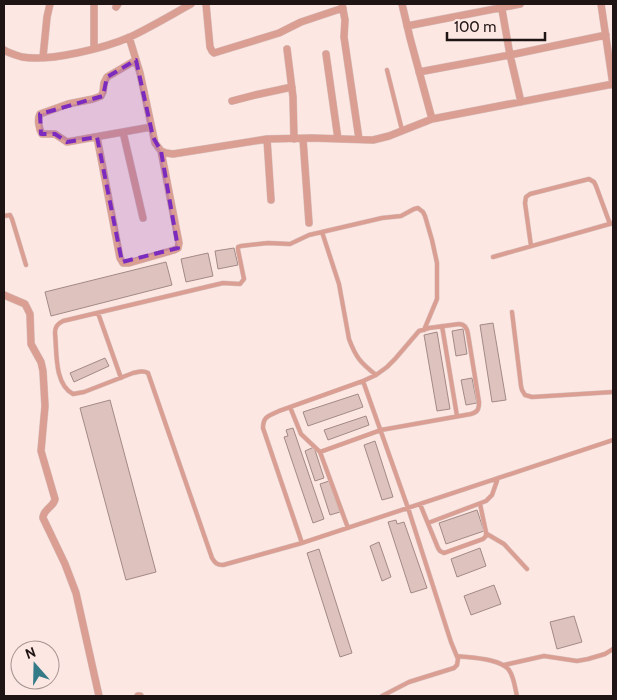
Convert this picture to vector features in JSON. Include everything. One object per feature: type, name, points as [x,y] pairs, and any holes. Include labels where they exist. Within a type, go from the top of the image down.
[{"type":"street","points":[[43,57],[50,4]]},
{"type":"street","points":[[94,4],[94,48]]},
{"type":"street","points":[[4,50],[22,57],[34,58],[83,52],[129,37],[191,4]]},
{"type":"street","points":[[206,4],[210,47],[214,53],[279,33],[342,6],[346,20],[344,38],[359,139]]},
{"type":"street","points":[[402,4],[432,119]]},
{"type":"street","points":[[407,26],[501,6],[520,4]]},
{"type":"street","points":[[161,151],[173,154],[267,139],[380,138],[432,119],[613,84],[601,4]]},
{"type":"street","points":[[501,6],[521,102]]},
{"type":"street","points":[[419,72],[606,35]]},
{"type":"street","points":[[97,137],[120,258],[124,263],[129,263],[174,250],[179,246],[179,243],[161,151],[155,143],[143,84],[129,37]]},
{"type":"street","points":[[287,49],[292,88],[294,139]]},
{"type":"street","points":[[326,54],[338,139]]},
{"type":"street","points":[[136,60],[107,77],[104,83],[103,94],[98,98],[68,104],[39,115],[40,131],[42,134],[55,134],[67,142],[151,127]]},
{"type":"street","points":[[232,101],[292,88]]},
{"type":"street","points":[[123,132],[143,218]]},
{"type":"street","points":[[267,139],[271,200]]},
{"type":"street","points":[[304,139],[309,223]]},
{"type":"street","points":[[4,295],[23,302],[27,306],[30,314],[31,344],[43,366],[45,406],[42,451],[55,499],[54,503],[45,512],[43,518],[76,592],[99,696]]},
{"type":"lane","points":[[387,70],[402,130]]},
{"type":"lane","points":[[493,257],[612,223],[594,182],[589,179],[530,194],[526,197],[525,203],[531,246]]},
{"type":"lane","points":[[424,330],[437,299],[437,263],[425,216],[420,209],[414,209],[401,216],[382,218],[305,236],[290,244],[268,243],[239,246],[238,250],[244,277],[240,284],[224,283],[62,321],[56,326],[55,333],[60,379],[66,389],[73,394],[84,392],[133,373],[145,372],[150,377],[212,558],[216,564],[223,565],[302,543],[613,440]]},
{"type":"lane","points":[[4,216],[10,216],[12,219],[26,265]]},
{"type":"lane","points":[[322,232],[339,284],[352,348],[360,362],[376,376]]},
{"type":"lane","points":[[512,312],[521,386],[525,395],[532,397],[613,392]]},
{"type":"lane","points":[[98,313],[121,378]]},
{"type":"lane","points":[[302,543],[263,428],[266,417],[376,376],[395,359],[419,331],[462,324],[466,327],[479,408],[475,413],[380,430],[320,452]]},
{"type":"lane","points":[[442,326],[457,416]]},
{"type":"lane","points":[[363,381],[408,508],[458,662],[458,665],[454,668],[409,682],[382,696]]},
{"type":"lane","points":[[290,408],[301,434],[320,452],[348,528]]},
{"type":"lane","points":[[428,522],[480,504],[489,499],[498,478]]},
{"type":"lane","points":[[420,504],[438,548],[442,553],[448,553],[482,539],[487,534]]},
{"type":"lane","points":[[480,504],[487,534],[504,544],[527,569]]},
{"type":"lane","points":[[504,665],[544,656],[577,661],[588,660],[613,649]]},
{"type":"lane","points":[[457,656],[494,661],[504,665],[512,676],[517,696]]},
{"type":"highlighted area","points":[[136,60],[153,137],[161,151],[178,248],[122,262],[97,137],[67,142],[55,134],[41,134],[40,114],[103,96],[107,77]]},
{"type":"building","points":[[234,248],[238,265],[218,269],[215,251]]},
{"type":"building","points":[[208,253],[213,276],[186,282],[181,259]]},
{"type":"building","points":[[166,262],[172,285],[51,316],[45,292]]},
{"type":"building","points":[[493,323],[506,400],[492,402],[480,325]]},
{"type":"building","points":[[463,329],[467,354],[456,356],[452,331]]},
{"type":"building","points":[[437,332],[450,409],[437,411],[424,335]]},
{"type":"building","points":[[105,358],[109,366],[74,382],[70,373]]},
{"type":"building","points":[[472,378],[477,403],[466,405],[461,380]]},
{"type":"building","points":[[358,394],[363,407],[308,426],[303,412]]},
{"type":"building","points":[[110,400],[156,572],[126,580],[80,408]]},
{"type":"building","points":[[366,416],[369,425],[328,440],[324,430]]},
{"type":"building","points":[[293,428],[324,519],[313,523],[284,437],[288,436],[286,430]]},
{"type":"building","points":[[375,441],[393,497],[382,500],[364,445]]},
{"type":"building","points":[[314,447],[324,478],[315,481],[305,451]]},
{"type":"building","points":[[329,481],[340,512],[330,515],[320,484]]},
{"type":"building","points":[[477,510],[484,531],[446,544],[439,523]]},
{"type":"building","points":[[396,520],[397,524],[404,522],[427,588],[411,593],[388,522]]},
{"type":"building","points":[[379,542],[391,577],[382,581],[370,546]]},
{"type":"building","points":[[480,548],[486,566],[457,577],[451,559]]},
{"type":"building","points":[[319,549],[352,653],[340,657],[307,553]]},
{"type":"building","points":[[494,585],[501,604],[471,615],[464,596]]},
{"type":"building","points":[[574,616],[582,642],[557,649],[550,622]]}]
